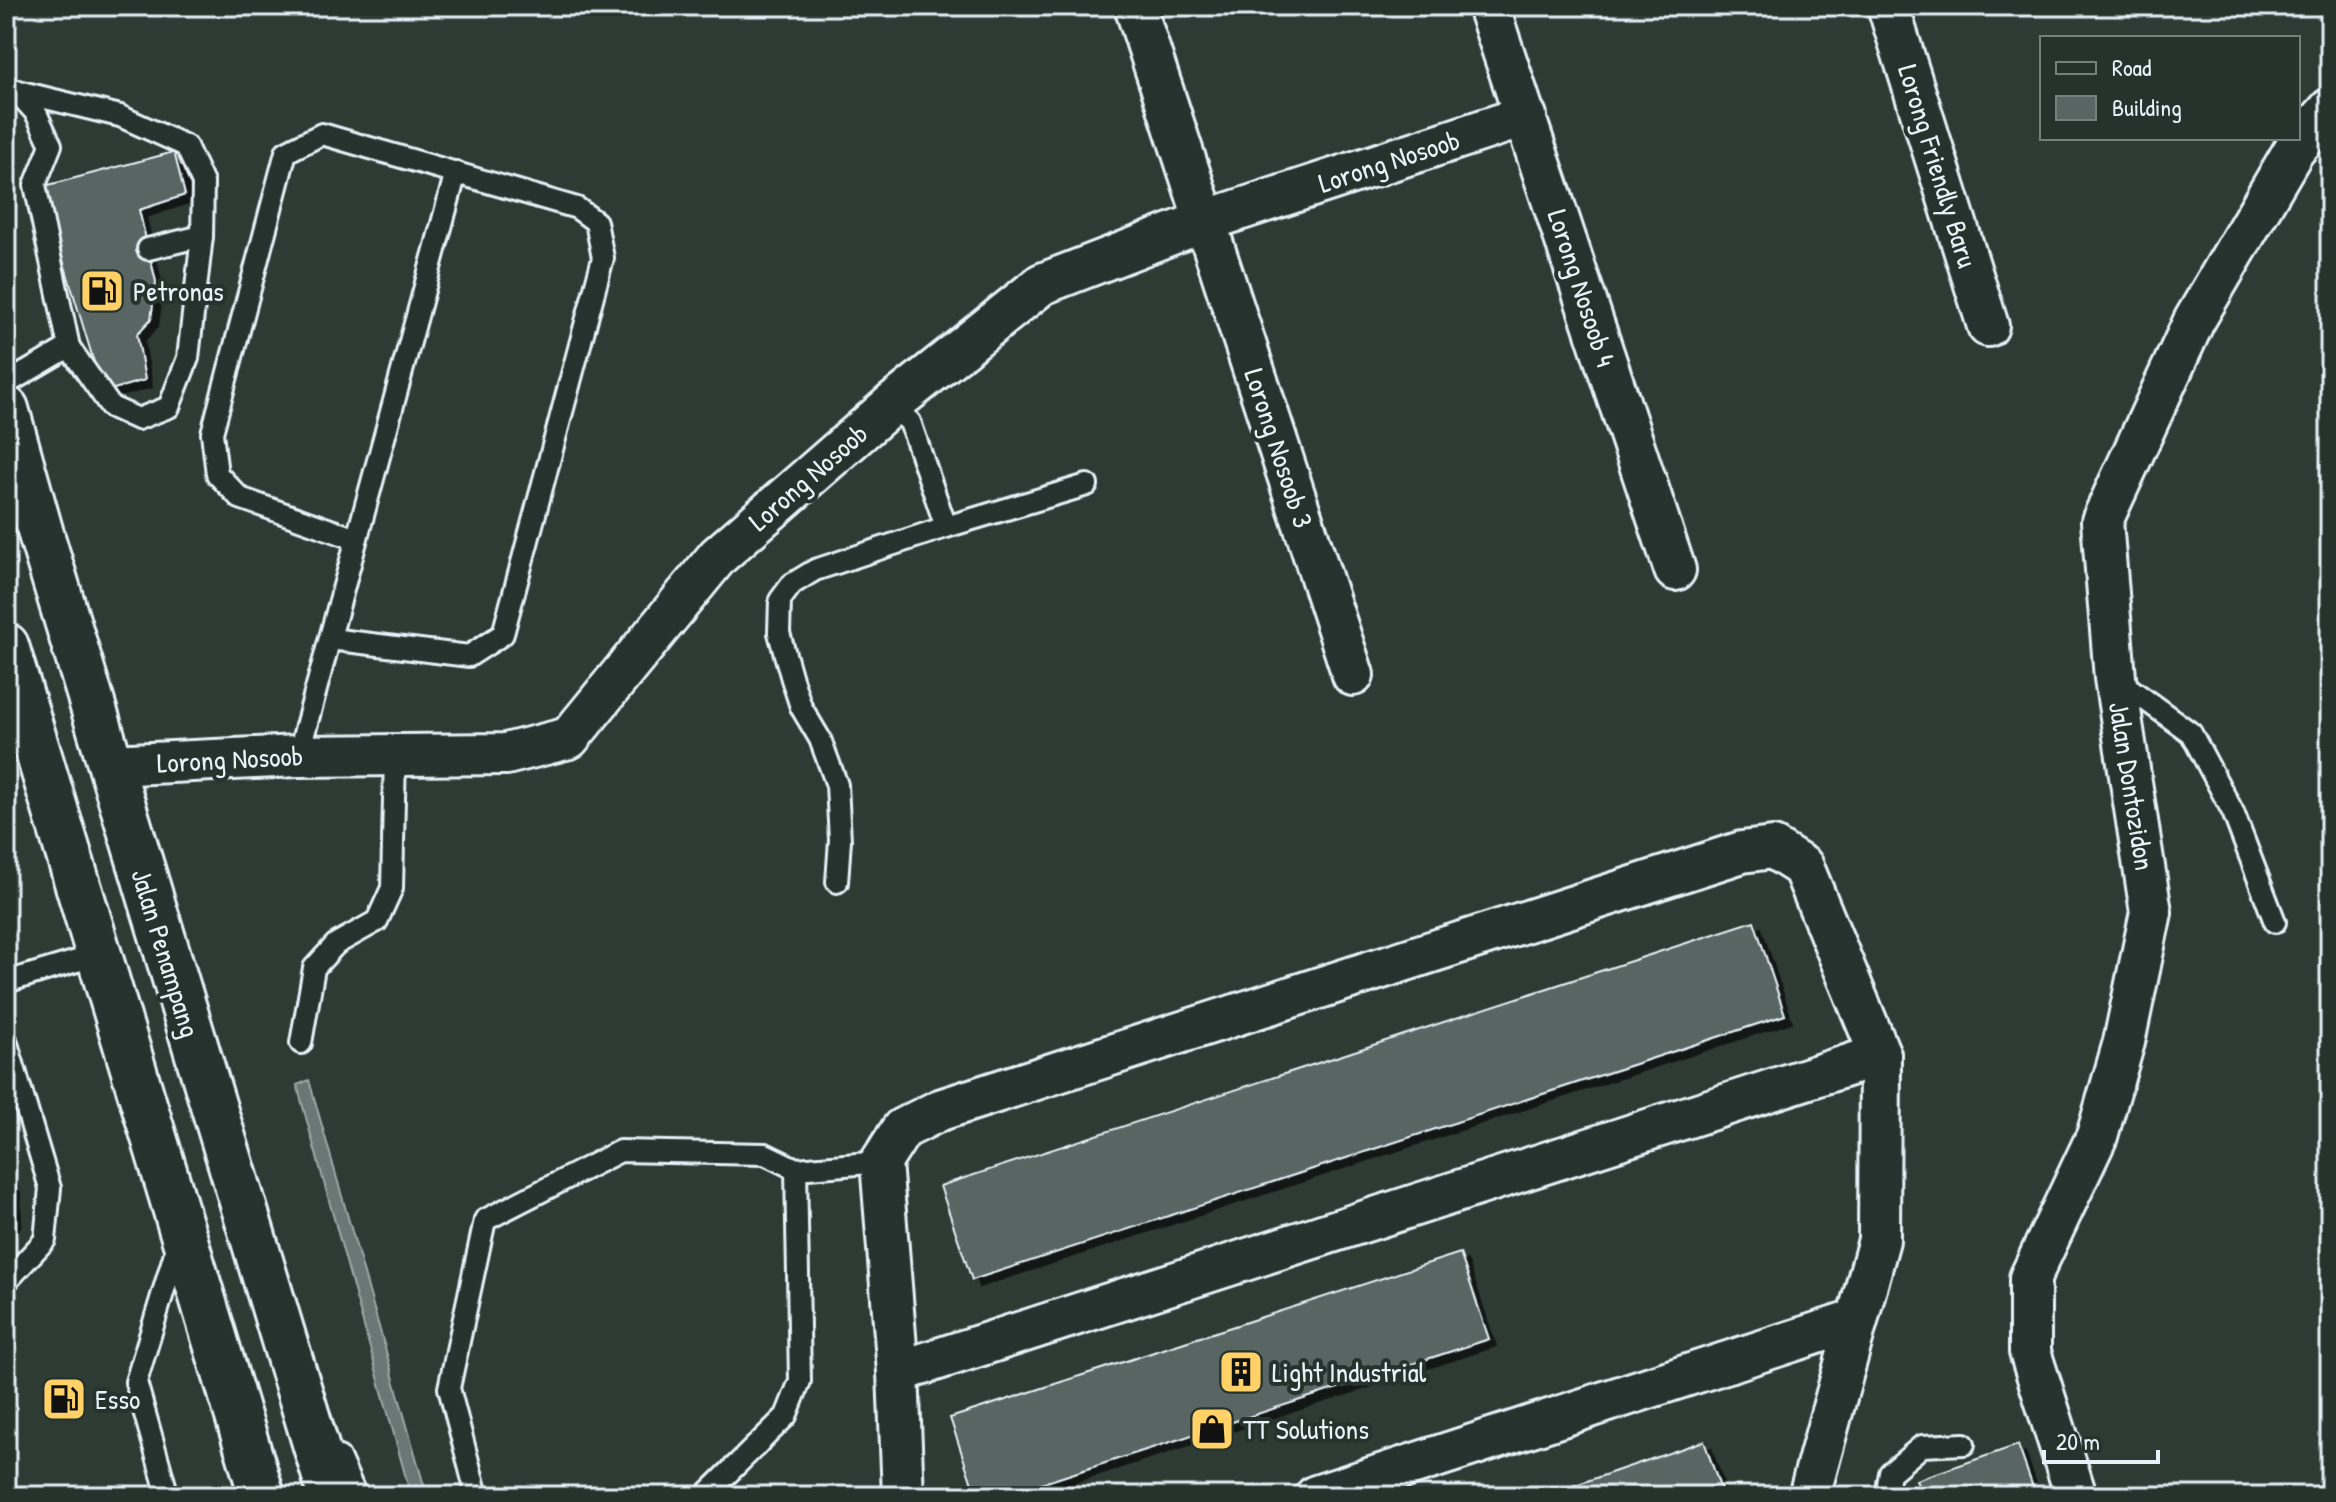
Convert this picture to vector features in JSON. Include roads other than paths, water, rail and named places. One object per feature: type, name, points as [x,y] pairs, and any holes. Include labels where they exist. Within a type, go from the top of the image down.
[{"type":"main road","name":"Jalan Penampang","points":[[6,409],[266,1288],[331,1496]]},
{"type":"main road","points":[[6,646],[262,1496]]},
{"type":"street","name":"Lorong Nosoob 3","points":[[1135,6],[1353,675]]},
{"type":"street","name":"Lorong Nosoob 4","points":[[1488,6],[1675,570]]},
{"type":"street","name":"Lorong Friendly Baru","points":[[1888,6],[1988,326]]},
{"type":"street","name":"Jalan Dontozidon","points":[[2076,1496],[2030,1352],[2030,1278],[2097,1136],[2124,1042],[2151,912],[2115,678],[2102,521],[2194,321],[2294,150],[2330,109]]},
{"type":"street","name":"Lorong Nosoob","points":[[110,765],[298,756],[506,754],[569,738],[718,556],[891,405],[1042,284],[1205,221],[1526,116]]},
{"type":"street","points":[[903,1496],[898,1372],[881,1162],[902,1129],[940,1110],[1742,852],[1773,848],[1803,867],[1880,1055],[1879,1240],[1809,1496]]},
{"type":"street","points":[[898,1372],[1880,1055]]},
{"type":"street","points":[[1316,1496],[1857,1320]]},
{"type":"lane","points":[[12,88],[120,116],[186,146],[203,183],[202,236],[188,358],[169,407],[138,419],[111,407],[69,347],[59,272],[50,249],[35,185],[51,145],[36,113],[12,88]]},
{"type":"lane","points":[[330,639],[469,656],[503,634],[603,258],[596,222],[577,208],[322,134],[286,152],[212,433],[217,474],[240,498],[356,539]]},
{"type":"lane","points":[[298,756],[456,172]]},
{"type":"lane","points":[[148,249],[202,236]]},
{"type":"lane","points":[[6,384],[69,347]]},
{"type":"lane","points":[[891,405],[910,422],[946,527]]},
{"type":"lane","points":[[837,882],[840,840],[837,785],[820,739],[801,707],[792,679],[779,633],[780,600],[792,584],[815,570],[1087,485]]},
{"type":"lane","points":[[2115,678],[2191,733],[2233,812],[2275,922]]},
{"type":"lane","points":[[301,1043],[314,968],[336,944],[377,921],[392,888],[395,754]]},
{"type":"lane","points":[[6,982],[97,955]]},
{"type":"lane","points":[[6,1040],[50,1188],[45,1240],[6,1282]]},
{"type":"lane","points":[[477,1496],[449,1388],[485,1220],[620,1151],[765,1154],[796,1169],[881,1162]]},
{"type":"lane","points":[[705,1496],[786,1416],[800,1381],[796,1169]]},
{"type":"lane","points":[[168,1496],[136,1382],[181,1231]]},
{"type":"lane","points":[[266,1288],[356,1496]]},
{"type":"lane","points":[[1886,1496],[1890,1473],[1922,1446],[1964,1444]]},
{"type":"place","name":"Petronas","points":[[102,291]]},
{"type":"place","name":"Light Industrial","points":[[1241,1372]]},
{"type":"place","name":"Esso","points":[[64,1399]]},
{"type":"place","name":"TT Solutions","points":[[1212,1429]]}]
